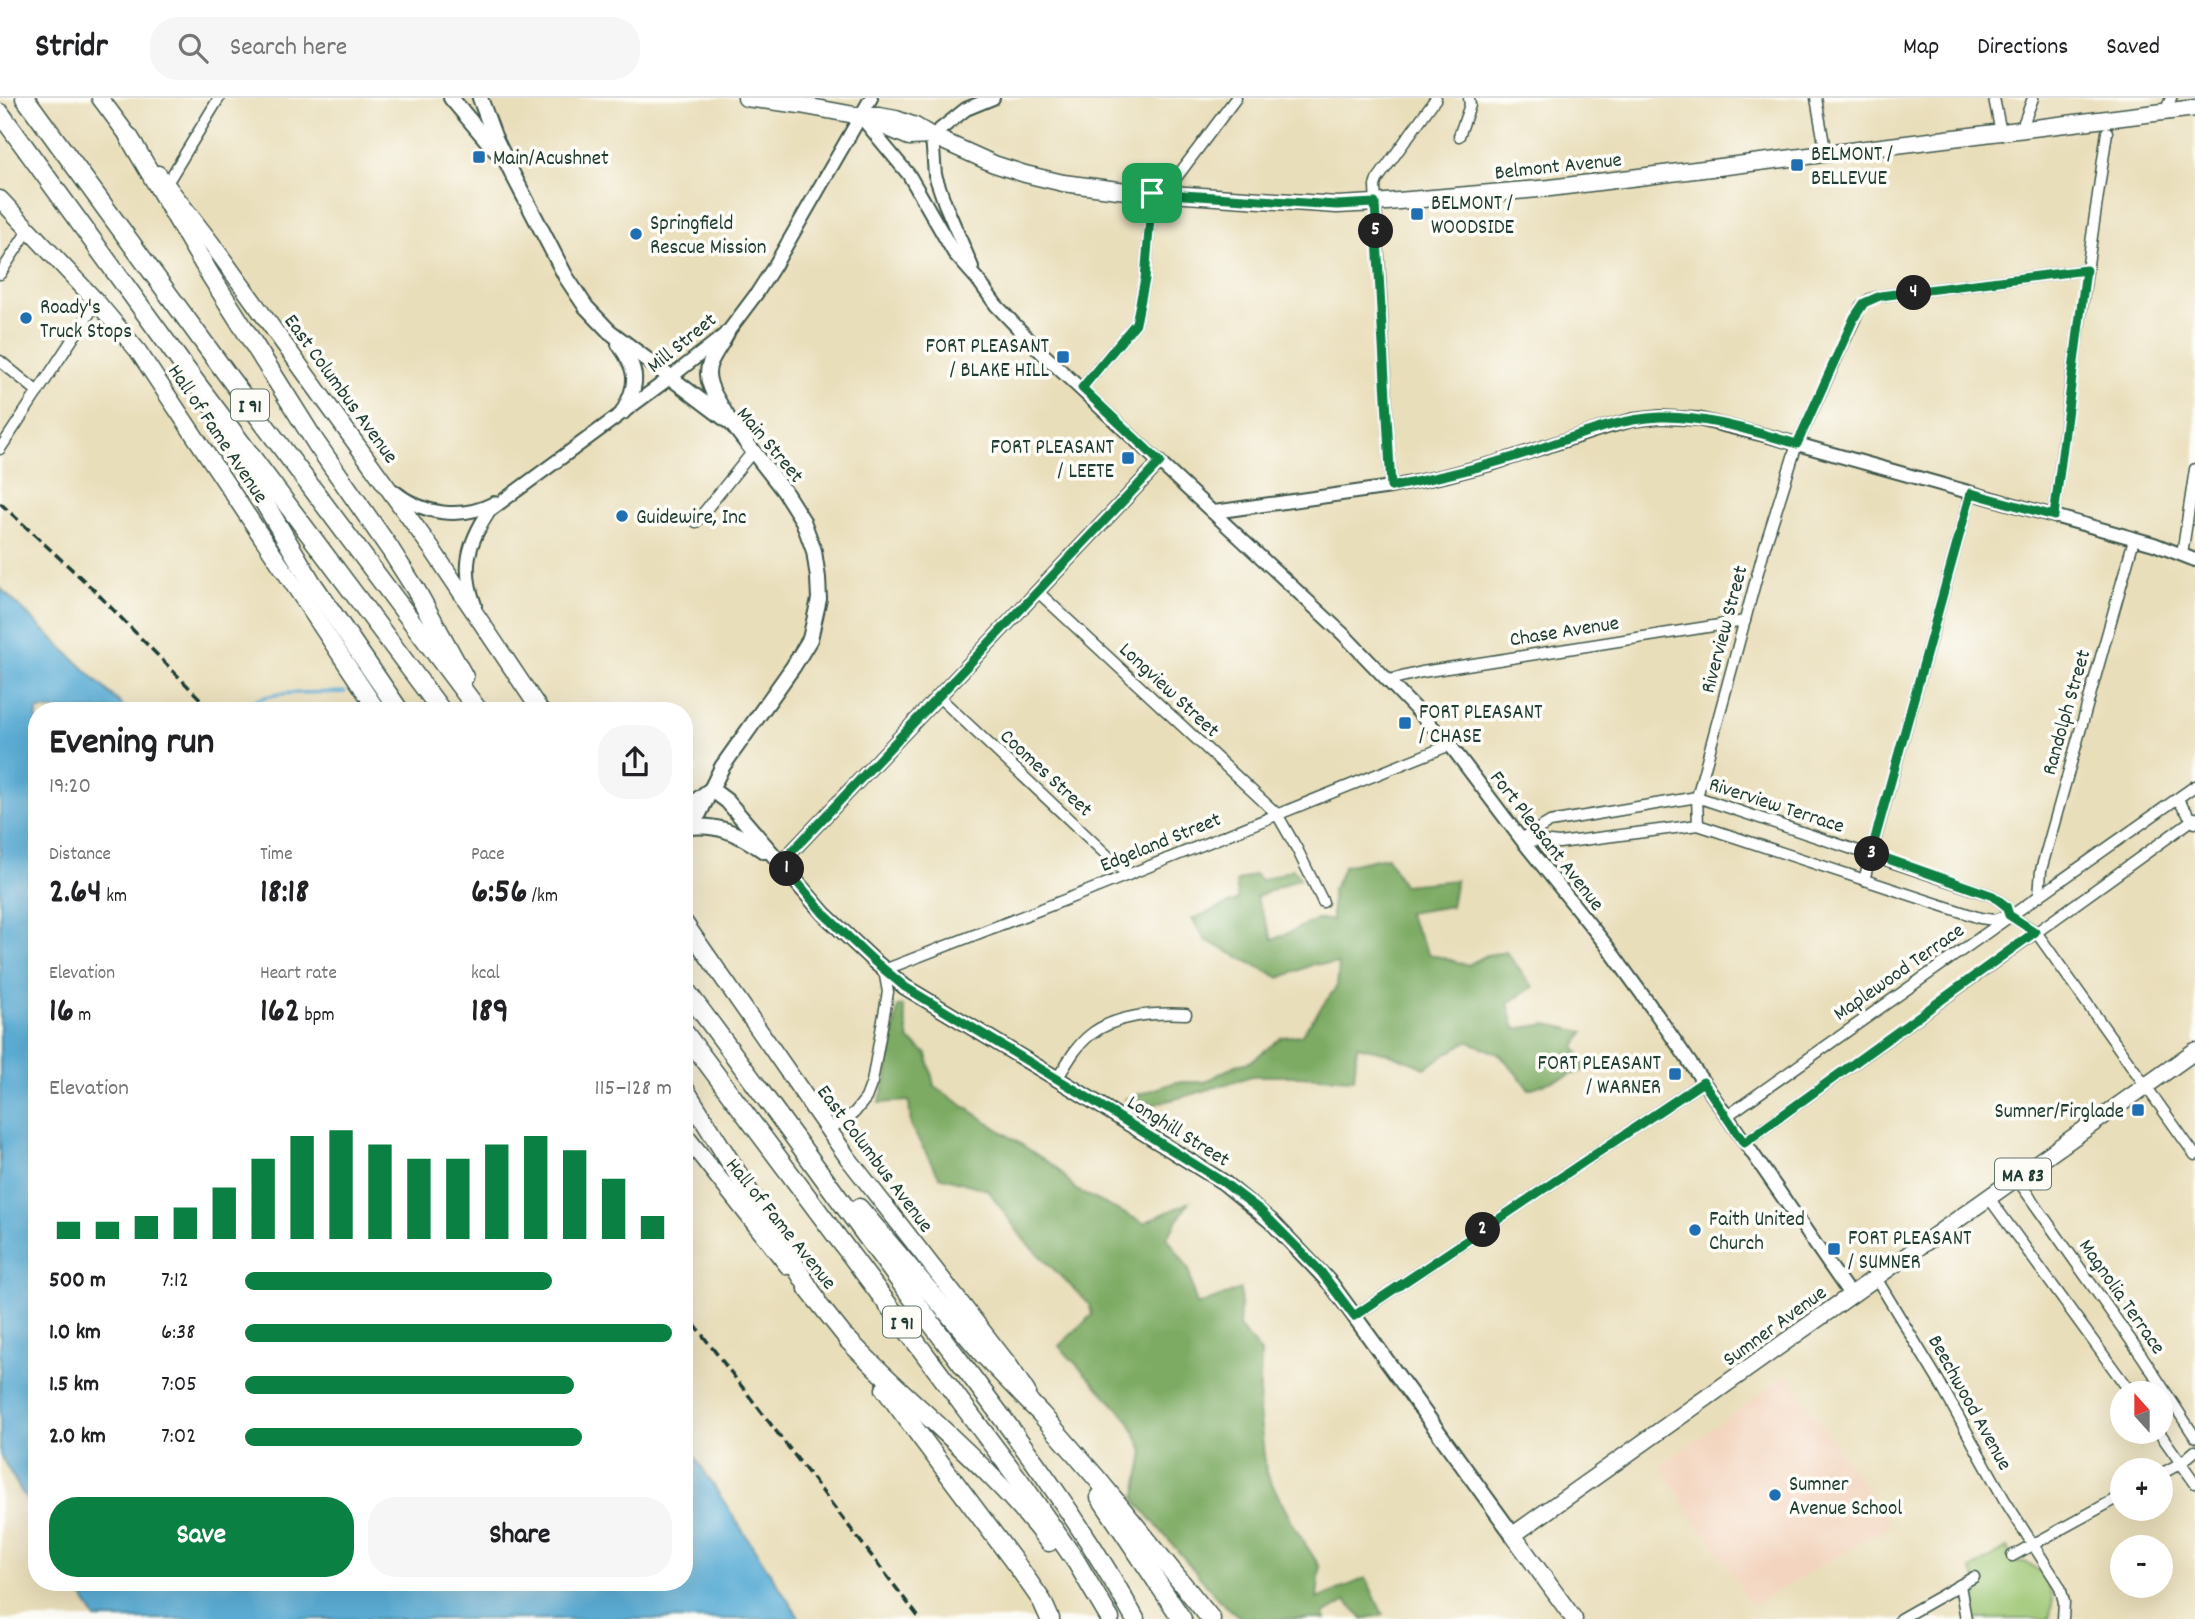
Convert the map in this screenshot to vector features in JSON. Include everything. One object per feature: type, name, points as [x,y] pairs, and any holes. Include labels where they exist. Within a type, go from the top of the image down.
[{"type":"highway","name":"I 91","points":[[25,98],[231,380],[474,702]]},
{"type":"highway","name":"I 91","points":[[1,114],[185,368],[435,702]]},
{"type":"highway","points":[[129,137],[216,284],[316,443],[416,590],[476,702]]},
{"type":"highway","points":[[185,368],[298,562],[394,702]]},
{"type":"highway","name":"I 91","points":[[693,1000],[1053,1487],[1135,1619]]},
{"type":"highway","name":"I 91","points":[[693,1044],[1025,1488],[1065,1545],[1108,1619]]},
{"type":"highway","points":[[766,1098],[991,1363],[1041,1414],[1116,1501],[1211,1619]]},
{"type":"highway","points":[[693,1102],[816,1299]]},
{"type":"highway","points":[[847,1339],[1013,1497],[1108,1619]]},
{"type":"highway","points":[[847,1339],[1021,1571],[1042,1601],[1050,1619]]},
{"type":"highway","points":[[1066,1444],[1181,1619]]},
{"type":"main road","name":"East Columbus Avenue","points":[[100,98],[212,244],[384,482],[535,702]]},
{"type":"main road","name":"Main Street","points":[[451,98],[512,173]]},
{"type":"main road","name":"Main Street","points":[[480,98],[512,173],[575,292],[591,314],[732,424],[789,498],[810,537],[818,578],[817,610],[810,639],[722,767],[699,814],[693,820]]},
{"type":"main road","name":"Belmont Avenue","points":[[746,98],[860,116],[909,137],[932,136],[994,164],[1063,183],[1160,193],[1337,205],[1550,188],[2001,133],[2168,105],[2195,108]]},
{"type":"main road","name":"Hall of Fame Avenue","points":[[0,199],[125,334],[372,702]]},
{"type":"main road","points":[[610,331],[625,353],[634,373],[633,393],[623,412]]},
{"type":"main road","points":[[727,332],[712,359],[708,378],[711,389],[732,424]]},
{"type":"main road","name":"Main Street","points":[[693,803],[711,789]]},
{"type":"main road","name":"Longhill Street","points":[[711,789],[727,801],[824,914],[884,970],[917,995],[1223,1182],[1260,1210],[1321,1272],[1574,1619]]},
{"type":"main road","points":[[693,826],[700,825],[742,835],[781,863]]},
{"type":"main road","name":"East Columbus Avenue","points":[[693,934],[880,1201],[1009,1365],[1041,1414]]},
{"type":"main road","name":"Sumner Avenue","points":[[1513,1535],[2195,1051]]},
{"type":"main road","name":"Hall of Fame Avenue","points":[[693,1145],[847,1339]]},
{"type":"street","points":[[166,185],[219,98]]},
{"type":"street","name":"Mill Street","points":[[481,622],[470,592],[467,561],[478,527],[489,511],[671,377],[727,332],[758,293],[871,98]]},
{"type":"street","points":[[932,136],[966,109],[993,98]]},
{"type":"street","points":[[1082,388],[1136,323],[1160,193],[1173,181],[1236,98]]},
{"type":"street","points":[[1391,487],[1375,186],[1436,98]]},
{"type":"street","points":[[1459,136],[1471,105],[1469,98]]},
{"type":"street","points":[[1816,98],[1826,155]]},
{"type":"street","points":[[1994,98],[2001,133]]},
{"type":"street","points":[[2021,130],[2033,98]]},
{"type":"street","name":"Fort Pleasant Avenue","points":[[860,116],[909,175],[954,253],[996,305],[1041,352],[1214,512],[1389,680],[1450,745],[1607,946],[1851,1296]]},
{"type":"street","points":[[2054,516],[2107,132]]},
{"type":"street","name":"Fort Pleasant Avenue","points":[[932,136],[935,175],[978,281]]},
{"type":"street","points":[[0,274],[29,229]]},
{"type":"street","name":"Riverview Street","points":[[1698,825],[1697,797],[1765,546],[1797,444],[1854,318],[1864,303],[1880,296],[2086,270]]},
{"type":"street","points":[[0,449],[97,302]]},
{"type":"street","points":[[0,361],[38,392]]},
{"type":"street","points":[[1214,512],[1391,487],[1482,467],[1618,423],[1674,417],[1710,421],[1797,444],[2134,538],[2195,560]]},
{"type":"street","points":[[696,522],[754,450]]},
{"type":"street","points":[[781,863],[1160,462]]},
{"type":"street","points":[[2182,555],[2195,469]]},
{"type":"street","name":"Mill Street","points":[[384,482],[418,508],[434,512],[475,510],[507,496]]},
{"type":"street","points":[[1864,880],[1971,493]]},
{"type":"street","name":"Randolph Street","points":[[2039,896],[2041,870],[2134,538]]},
{"type":"street","name":"Longview Street","points":[[1037,591],[1277,814],[1323,902]]},
{"type":"street","name":"Chase Avenue","points":[[1389,680],[1436,669],[1745,621]]},
{"type":"street","name":"Coomes Street","points":[[939,697],[1128,875]]},
{"type":"street","name":"Edgeland Street","points":[[884,970],[1450,745]]},
{"type":"street","name":"Maplewood Terrace","points":[[1727,1116],[2195,786]]},
{"type":"street","name":"Riverview Terrace","points":[[1521,839],[1550,822],[1697,797],[1993,896],[2006,906],[2009,915]]},
{"type":"street","points":[[1744,1143],[2194,820],[2177,799]]},
{"type":"street","points":[[1521,839],[1559,843],[1698,825],[1980,918],[1994,920],[2009,915],[2035,932],[2195,1155]]},
{"type":"street","points":[[828,1129],[855,1112],[866,1098],[872,1082],[888,992],[884,970]]},
{"type":"street","points":[[1057,1079],[1081,1044],[1098,1029],[1139,1016],[1186,1014]]},
{"type":"street","points":[[1354,1316],[1703,1082]]},
{"type":"street","name":"Magnolia Terrace","points":[[2017,1179],[2142,1356],[2195,1437]]},
{"type":"street","points":[[1989,1198],[2122,1381]]},
{"type":"street","name":"Beechwood Avenue","points":[[1877,1278],[1938,1380],[1994,1482],[2060,1587],[2064,1602],[2063,1619]]},
{"type":"street","points":[[2168,1444],[2195,1483]]},
{"type":"street","points":[[2173,1467],[2195,1451]]},
{"type":"street","points":[[2012,1556],[2110,1502]]},
{"type":"street","points":[[1900,1619],[1974,1577]]},
{"type":"street","points":[[1960,1585],[1966,1619]]},
{"type":"shaded area","name":"Sumner Avenue School","points":[[1787,1375],[1891,1525],[1752,1606],[1706,1532],[1702,1533],[1661,1465]]},
{"type":"green space","points":[[1387,857],[1403,885],[1456,880],[1451,906],[1407,913],[1429,954],[1468,965],[1487,955],[1506,952],[1533,987],[1508,1003],[1515,1029],[1547,1024],[1584,1032],[1575,1047],[1588,1069],[1529,1089],[1501,1055],[1467,1041],[1425,1068],[1388,1053],[1357,1046],[1354,1079],[1252,1076],[1140,1108],[1125,1099],[1176,1082],[1205,1082],[1236,1065],[1250,1062],[1282,1037],[1301,1035],[1337,986],[1339,964],[1314,964],[1280,978],[1205,940],[1192,919],[1238,900],[1236,882],[1255,874],[1261,881],[1293,869],[1300,878],[1256,897],[1273,940],[1316,920],[1332,920],[1332,892],[1344,866]]},
{"type":"green space","points":[[903,1006],[909,1040],[927,1054],[934,1086],[1058,1169],[1076,1190],[1144,1223],[1189,1202],[1167,1237],[1189,1270],[1196,1306],[1241,1289],[1239,1327],[1261,1353],[1259,1412],[1266,1472],[1295,1528],[1320,1567],[1317,1599],[1366,1578],[1383,1615],[1362,1619],[1346,1601],[1324,1614],[1326,1619],[1242,1619],[1220,1601],[1135,1500],[1144,1452],[1129,1420],[1059,1346],[1092,1315],[1089,1304],[1024,1240],[988,1190],[939,1176],[911,1127],[909,1101],[879,1103],[887,1076],[898,1007]]},
{"type":"green space","points":[[2007,1548],[2016,1563],[2032,1565],[2045,1579],[2052,1597],[2049,1619],[1971,1619],[1972,1588],[1979,1584],[1971,1570]]},
{"type":"water","points":[[0,588],[119,702],[28,702],[28,1503],[0,1455]]},
{"type":"water","points":[[693,1454],[800,1619],[96,1619],[79,1591],[693,1591]]},
{"type":"waterway","points":[[253,702],[276,695],[345,692]]},
{"type":"railway","points":[[0,503],[92,588],[203,702]]},
{"type":"railway","points":[[693,1323],[920,1619]]},
{"type":"place","name":"Main/Acushnet","points":[[479,157]]},
{"type":"place","name":"BELMONT / BELLEVUE","points":[[1797,165]]},
{"type":"place","name":"BELMONT / WOODSIDE","points":[[1417,214]]},
{"type":"place","name":"Springfield Rescue Mission","points":[[636,234]]},
{"type":"place","name":"Roady's Truck Stops","points":[[26,318]]},
{"type":"place","name":"FORT PLEASANT / BLAKE HILL","points":[[1063,357]]},
{"type":"place","name":"FORT PLEASANT / LEETE","points":[[1128,458]]},
{"type":"place","name":"Guidewire, Inc","points":[[622,516]]},
{"type":"place","name":"FORT PLEASANT / CHASE","points":[[1405,723]]},
{"type":"place","name":"FORT PLEASANT / WARNER","points":[[1675,1074]]},
{"type":"place","name":"Sumner/Firglade","points":[[2138,1110]]},
{"type":"place","name":"Faith United Church","points":[[1695,1230]]},
{"type":"place","name":"FORT PLEASANT / SUMNER","points":[[1834,1249]]},
{"type":"place","name":"Sumner Avenue School","points":[[1775,1495]]},
{"type":"route","points":[[1152,193],[1337,205],[1375,203],[1391,487],[1495,463],[1618,423],[1646,418],[1674,417],[1710,421],[1797,444],[1854,318],[1864,303],[1880,296],[2086,270],[2054,516],[1971,493],[1871,853],[1993,896],[2006,906],[2009,915],[2035,932],[1744,1143],[1703,1082],[1354,1316],[1321,1272],[1260,1210],[1223,1182],[917,995],[884,970],[824,914],[781,863],[1160,462],[1082,388],[1136,323],[1145,279],[1152,193]]}]
